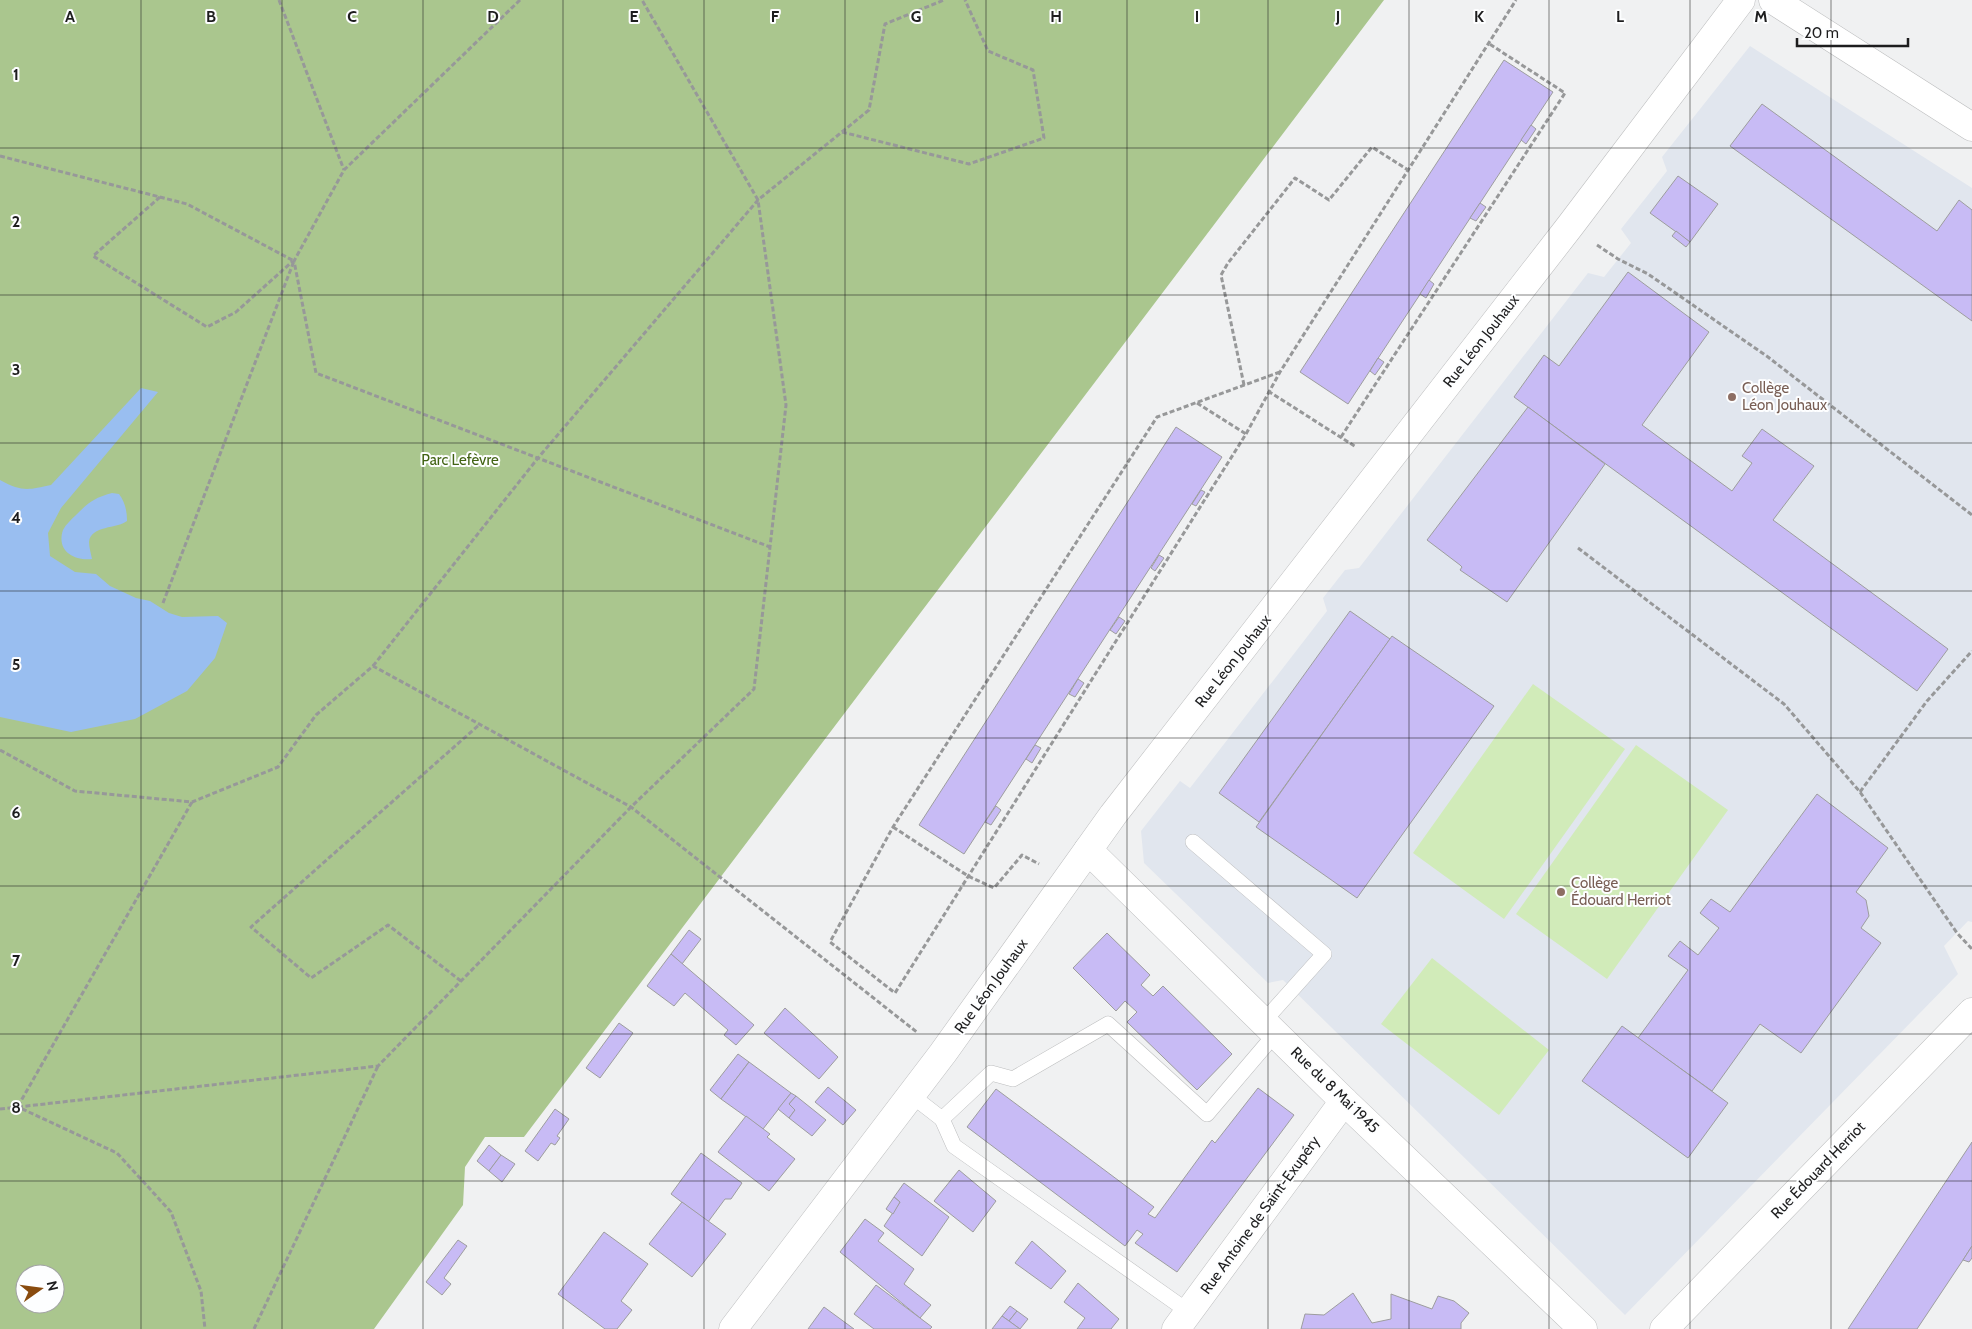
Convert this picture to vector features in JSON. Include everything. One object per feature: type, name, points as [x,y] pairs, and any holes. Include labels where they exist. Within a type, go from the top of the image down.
[{"type":"street","name":"Rue Léon Jouhaux","points":[[733,1329],[943,1053],[1119,808],[1570,226],[1741,0]]},
{"type":"street","points":[[1773,0],[1972,127]]},
{"type":"street","name":"Rue du 8 Mai 1945","points":[[1088,850],[1344,1101],[1583,1329]]},
{"type":"street","name":"Rue Édouard Herriot","points":[[1664,1329],[1972,1012]]},
{"type":"street","name":"Rue Antoine de Saint-Exupéry","points":[[1182,1320],[1344,1101]]},
{"type":"lane","points":[[942,1119],[991,1074],[1013,1079],[1108,1024],[1207,1114],[1324,954],[1193,842]]},
{"type":"lane","points":[[911,1095],[942,1119],[954,1146],[1182,1320]]},
{"type":"path","points":[[279,0],[344,170]]},
{"type":"path","points":[[163,603],[294,261],[344,170],[520,0]]},
{"type":"path","points":[[254,1329],[378,1066],[630,807],[754,689],[786,405],[758,200],[642,0]]},
{"type":"path","points":[[0,750],[75,791],[192,802],[278,767],[316,715],[373,666],[538,458],[758,200],[869,110],[885,24],[944,0]]},
{"type":"path","points":[[842,132],[969,164],[1044,138],[1033,70],[988,51],[965,0]]},
{"type":"path","points":[[1280,372],[1157,417],[893,827],[830,942],[895,993],[1246,434],[1268,391],[1516,0]]},
{"type":"path","points":[[1341,437],[1566,93],[1488,43]]},
{"type":"path","points":[[1244,385],[1221,275],[1228,263],[1294,178],[1329,200],[1372,147],[1408,170]]},
{"type":"path","points":[[0,156],[187,204],[294,261]]},
{"type":"path","points":[[160,197],[93,256],[206,327],[236,312],[294,261]]},
{"type":"path","points":[[1570,226],[1618,259],[1648,274],[1768,357],[1972,515]]},
{"type":"path","points":[[294,261],[316,373],[770,547]]},
{"type":"path","points":[[1268,391],[1360,450]]},
{"type":"path","points":[[1197,402],[1246,434]]},
{"type":"path","points":[[1578,548],[1784,704],[1860,792],[1957,933],[1972,949]]},
{"type":"path","points":[[1860,792],[1927,701],[1972,651]]},
{"type":"path","points":[[373,666],[630,807],[943,1053]]},
{"type":"path","points":[[461,981],[388,925],[311,978],[250,928],[480,724]]},
{"type":"path","points":[[18,1107],[192,802]]},
{"type":"path","points":[[893,827],[968,876],[994,888],[1022,856],[1068,880]]},
{"type":"path","points":[[0,1109],[378,1066]]},
{"type":"path","points":[[18,1107],[116,1153],[171,1212],[202,1291],[205,1329]]},
{"type":"shaded area","points":[[1750,46],[1972,188],[1972,922],[1968,921],[1944,946],[1958,974],[1625,1315],[1283,980],[1268,983],[1144,863],[1141,831],[1180,781],[1190,788],[1327,611],[1323,598],[1345,570],[1359,568],[1588,273],[1604,277],[1631,243],[1621,229],[1667,171],[1662,157]]},
{"type":"green space","name":"Parc Lefèvre","points":[[0,0],[1384,0],[524,1137],[485,1137],[465,1167],[463,1205],[374,1329],[0,1329]]},
{"type":"green space","points":[[1533,684],[1625,749],[1504,919],[1413,853]]},
{"type":"green space","points":[[1636,745],[1728,810],[1607,979],[1516,914]]},
{"type":"green space","points":[[1432,958],[1549,1050],[1499,1115],[1381,1024]]},
{"type":"water","points":[[141,388],[158,392],[61,508],[48,533],[50,556],[75,572],[96,574],[110,586],[136,598],[150,601],[169,613],[182,617],[218,616],[227,623],[215,658],[187,691],[135,719],[71,732],[0,717],[0,480],[14,487],[25,489],[51,485]]},
{"type":"water","points":[[112,493],[119,494],[123,500],[127,521],[94,533],[89,542],[92,559],[79,558],[68,553],[62,544],[63,530],[88,504]]},
{"type":"building","points":[[1504,60],[1553,92],[1348,404],[1300,372]]},
{"type":"building","points":[[1762,104],[1937,231],[1959,200],[1972,210],[1972,321],[1730,146]]},
{"type":"building","points":[[1531,125],[1536,129],[1526,144],[1521,140]]},
{"type":"building","points":[[1678,176],[1718,204],[1690,242],[1650,213]]},
{"type":"building","points":[[1480,203],[1486,207],[1476,221],[1470,218]]},
{"type":"building","points":[[1676,231],[1690,242],[1686,247],[1672,236]]},
{"type":"building","points":[[1628,272],[1709,332],[1642,425],[1732,491],[1752,463],[1742,456],[1762,429],[1814,466],[1773,520],[1948,649],[1917,691],[1514,397],[1544,355],[1559,366]]},
{"type":"building","points":[[1429,280],[1434,284],[1426,298],[1420,294]]},
{"type":"building","points":[[1378,358],[1384,362],[1375,375],[1370,371]]},
{"type":"building","points":[[1528,407],[1605,464],[1507,602],[1460,570],[1462,567],[1460,565],[1427,540]]},
{"type":"building","points":[[1176,427],[1222,457],[964,854],[919,825]]},
{"type":"building","points":[[1201,490],[1205,492],[1196,506],[1192,504]]},
{"type":"building","points":[[1159,555],[1164,558],[1155,571],[1151,568]]},
{"type":"building","points":[[1350,611],[1390,639],[1259,822],[1219,793]]},
{"type":"building","points":[[1119,617],[1125,621],[1116,634],[1110,630]]},
{"type":"building","points":[[1392,636],[1494,706],[1357,898],[1256,827]]},
{"type":"building","points":[[1078,679],[1084,683],[1075,697],[1069,694]]},
{"type":"building","points":[[1035,745],[1041,748],[1032,763],[1026,759]]},
{"type":"building","points":[[1817,794],[1888,848],[1856,892],[1866,900],[1869,916],[1861,928],[1881,943],[1801,1053],[1760,1024],[1712,1091],[1638,1038],[1688,970],[1668,956],[1680,941],[1698,955],[1719,928],[1700,913],[1711,899],[1730,912]]},
{"type":"building","points":[[996,806],[1001,810],[991,825],[985,822]]},
{"type":"building","points":[[689,930],[701,939],[682,964],[671,954]]},
{"type":"building","points":[[1107,933],[1150,975],[1141,985],[1153,996],[1163,986],[1232,1054],[1197,1090],[1127,1022],[1137,1012],[1125,1001],[1116,1011],[1073,968]]},
{"type":"building","points":[[671,954],[754,1025],[736,1045],[724,1035],[728,1030],[685,993],[674,1006],[647,986]]},
{"type":"building","points":[[785,1008],[838,1057],[819,1079],[764,1033]]},
{"type":"building","points":[[619,1023],[633,1033],[600,1078],[586,1068]]},
{"type":"building","points":[[1622,1026],[1728,1103],[1688,1158],[1582,1081]]},
{"type":"building","points":[[738,1054],[749,1062],[721,1099],[710,1090]]},
{"type":"building","points":[[749,1062],[791,1093],[763,1129],[721,1099]]},
{"type":"building","points":[[828,1087],[856,1110],[843,1125],[815,1102]]},
{"type":"building","points":[[1258,1088],[1294,1115],[1177,1272],[1135,1243],[1143,1234],[1137,1230],[1125,1246],[967,1127],[996,1089],[1154,1207],[1148,1214],[1155,1218],[1212,1140],[1215,1143]]},
{"type":"building","points":[[791,1093],[796,1096],[789,1104],[795,1110],[789,1118],[778,1109]]},
{"type":"building","points":[[796,1096],[826,1120],[812,1136],[789,1118],[795,1110],[789,1104]]},
{"type":"building","points":[[555,1109],[569,1119],[557,1136],[560,1138],[555,1145],[551,1143],[538,1161],[525,1151]]},
{"type":"building","points":[[746,1116],[770,1134],[767,1137],[795,1159],[769,1191],[718,1152]]},
{"type":"building","points":[[1972,1142],[1972,1246],[1963,1260],[1917,1329],[1848,1329]]},
{"type":"building","points":[[489,1145],[501,1155],[489,1171],[477,1161]]},
{"type":"building","points":[[701,1153],[742,1183],[731,1199],[725,1199],[708,1222],[671,1194]]},
{"type":"building","points":[[501,1155],[515,1164],[502,1182],[489,1171]]},
{"type":"building","points":[[959,1170],[996,1201],[973,1232],[934,1201]]},
{"type":"building","points":[[904,1183],[949,1217],[922,1256],[884,1226],[900,1202],[894,1197]]},
{"type":"building","points":[[894,1197],[900,1202],[893,1214],[886,1209]]},
{"type":"building","points":[[682,1202],[726,1234],[692,1277],[649,1244]]},
{"type":"building","points":[[865,1219],[884,1233],[878,1241],[914,1269],[904,1284],[931,1305],[920,1318],[840,1252]]},
{"type":"building","points":[[604,1232],[648,1264],[621,1301],[632,1310],[617,1329],[605,1329],[558,1294]]},
{"type":"building","points":[[458,1240],[467,1246],[444,1278],[451,1284],[442,1295],[426,1282]]},
{"type":"building","points":[[1032,1241],[1066,1271],[1051,1289],[1015,1263]]},
{"type":"building","points":[[1972,1246],[1972,1258],[1969,1262],[1963,1260]]},
{"type":"building","points":[[1078,1283],[1119,1319],[1111,1329],[1077,1329],[1085,1318],[1064,1302]]},
{"type":"building","points":[[876,1285],[932,1327],[930,1329],[874,1329],[854,1314]]},
{"type":"building","points":[[1353,1293],[1372,1323],[1391,1319],[1391,1294],[1432,1309],[1438,1296],[1454,1301],[1469,1313],[1461,1323],[1461,1329],[1301,1329],[1305,1314],[1324,1315]]},
{"type":"building","points":[[1010,1306],[1017,1311],[1009,1321],[1002,1316]]},
{"type":"building","points":[[824,1307],[854,1329],[808,1329]]},
{"type":"building","points":[[1017,1311],[1028,1319],[1020,1329],[1009,1321]]},
{"type":"building","points":[[1002,1316],[1009,1321],[1020,1329],[992,1329]]},
{"type":"place","name":"Collège Léon Jouhaux","points":[[1732,397]]},
{"type":"place","name":"Collège Édouard Herriot","points":[[1561,892]]}]
